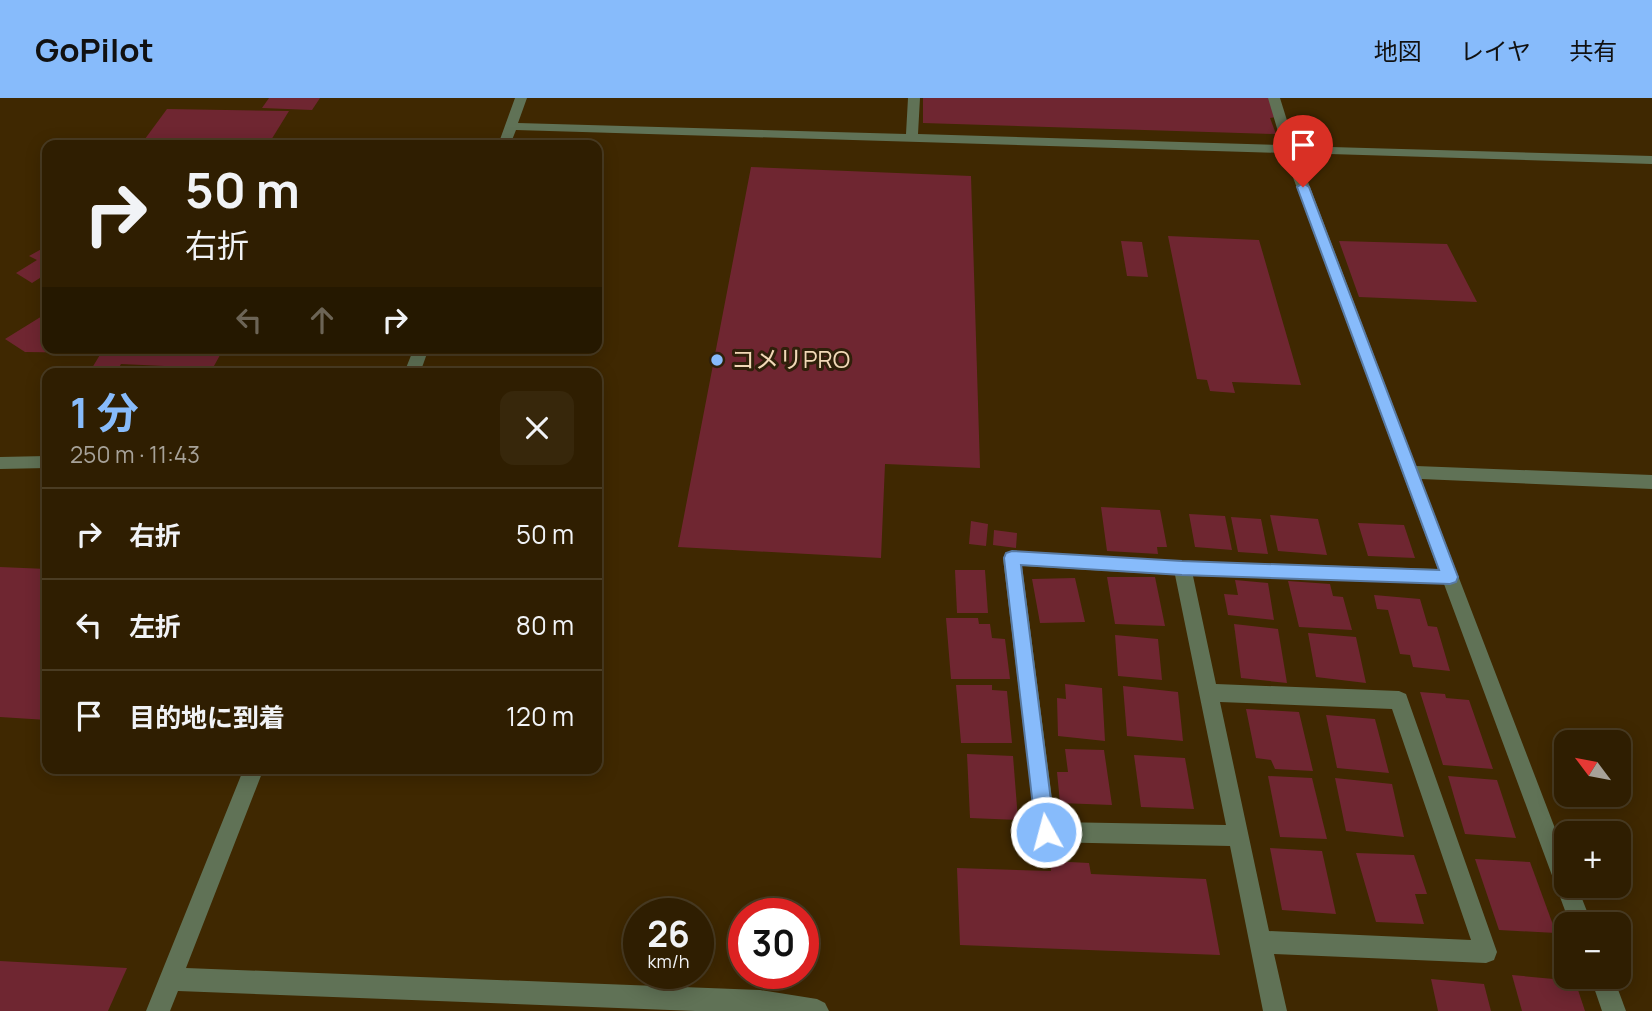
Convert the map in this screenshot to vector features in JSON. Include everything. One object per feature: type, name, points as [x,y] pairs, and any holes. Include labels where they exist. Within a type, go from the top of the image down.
[{"type":"street","points":[[506,140],[521,98]]},
{"type":"street","points":[[912,138],[914,98]]},
{"type":"street","points":[[1274,98],[1290,150],[1554,853]]},
{"type":"street","points":[[511,126],[1652,160]]},
{"type":"street","points":[[0,463],[42,462]]},
{"type":"street","points":[[1410,471],[1652,482]]},
{"type":"street","points":[[1238,836],[1046,832],[1012,558],[1182,568],[1450,577]]},
{"type":"street","points":[[1182,568],[1275,1011]]},
{"type":"street","points":[[1208,693],[1399,699],[1486,951],[1261,942]]},
{"type":"street","points":[[158,1011],[252,774]]},
{"type":"street","points":[[171,979],[760,1002],[817,1011]]},
{"type":"street","points":[[1606,989],[1614,1011]]},
{"type":"building","points":[[269,98],[320,98],[312,110],[262,108]]},
{"type":"building","points":[[923,98],[1269,98],[1276,117],[1270,118],[1276,134],[923,123]]},
{"type":"building","points":[[167,109],[289,111],[271,140],[144,140]]},
{"type":"building","points":[[751,167],[971,176],[980,468],[885,464],[881,558],[678,547]]},
{"type":"building","points":[[1168,236],[1259,240],[1301,385],[1232,382],[1235,393],[1210,391],[1207,380],[1197,379]]},
{"type":"building","points":[[1121,241],[1142,242],[1148,277],[1127,276]]},
{"type":"building","points":[[1339,241],[1447,244],[1477,302],[1359,297]]},
{"type":"building","points":[[42,249],[42,277],[32,283],[16,273],[37,260],[29,256]]},
{"type":"building","points":[[42,316],[42,352],[25,352],[5,339]]},
{"type":"building","points":[[100,354],[221,354],[213,368],[163,368],[164,366],[121,364],[119,368],[92,368]]},
{"type":"building","points":[[1101,507],[1160,510],[1167,547],[1157,547],[1158,554],[1107,551]]},
{"type":"building","points":[[1189,514],[1225,516],[1232,550],[1195,547]]},
{"type":"building","points":[[1270,515],[1318,519],[1327,555],[1278,551]]},
{"type":"building","points":[[1231,517],[1261,519],[1268,554],[1238,552]]},
{"type":"building","points":[[971,521],[988,524],[986,546],[969,544]]},
{"type":"building","points":[[1358,523],[1404,525],[1415,558],[1368,556]]},
{"type":"building","points":[[994,530],[1017,533],[1016,548],[993,545]]},
{"type":"building","points":[[0,567],[42,569],[42,720],[0,717]]},
{"type":"building","points":[[955,570],[985,570],[988,613],[957,613]]},
{"type":"building","points":[[1107,577],[1155,577],[1165,626],[1115,624]]},
{"type":"building","points":[[1075,578],[1085,622],[1040,623],[1032,579]]},
{"type":"building","points":[[1235,580],[1268,583],[1274,620],[1228,615],[1224,594],[1238,595]]},
{"type":"building","points":[[1288,581],[1330,584],[1333,596],[1343,597],[1352,630],[1299,627]]},
{"type":"building","points":[[1374,595],[1420,599],[1428,626],[1437,627],[1450,671],[1413,667],[1410,655],[1400,654],[1388,610],[1377,609]]},
{"type":"building","points":[[946,618],[978,618],[979,624],[990,624],[992,638],[1005,639],[1010,679],[951,679]]},
{"type":"building","points":[[1234,624],[1278,629],[1287,683],[1241,678]]},
{"type":"building","points":[[1308,633],[1356,637],[1366,683],[1316,677]]},
{"type":"building","points":[[1115,635],[1158,639],[1162,680],[1118,676]]},
{"type":"building","points":[[1065,684],[1102,688],[1105,741],[1058,736],[1057,698],[1066,699]]},
{"type":"building","points":[[956,685],[992,685],[992,690],[1007,691],[1012,743],[961,743]]},
{"type":"building","points":[[1123,686],[1178,692],[1183,741],[1127,736]]},
{"type":"building","points":[[1420,692],[1469,700],[1493,769],[1443,765]]},
{"type":"building","points":[[1246,709],[1299,712],[1313,771],[1275,769],[1271,760],[1256,758]]},
{"type":"building","points":[[1326,715],[1375,719],[1389,773],[1337,768]]},
{"type":"building","points":[[1065,749],[1104,750],[1112,805],[1060,803],[1057,772],[1068,772]]},
{"type":"building","points":[[967,754],[1013,756],[1018,820],[970,818]]},
{"type":"building","points":[[1134,755],[1185,758],[1194,809],[1141,807]]},
{"type":"building","points":[[1268,776],[1312,778],[1327,839],[1280,837]]},
{"type":"building","points":[[1448,776],[1497,780],[1516,838],[1465,834]]},
{"type":"building","points":[[1335,778],[1392,784],[1404,837],[1346,831]]},
{"type":"building","points":[[1270,848],[1322,851],[1336,914],[1282,910]]},
{"type":"building","points":[[1356,853],[1414,855],[1427,894],[1415,894],[1424,924],[1376,922]]},
{"type":"building","points":[[1475,859],[1530,862],[1554,933],[1499,930]]},
{"type":"building","points":[[1050,861],[1089,863],[1091,874],[1206,879],[1220,955],[960,945],[957,868],[1051,871]]},
{"type":"building","points":[[0,961],[127,968],[108,1011],[0,1011]]},
{"type":"building","points":[[1512,975],[1554,979],[1554,989],[1578,989],[1585,1011],[1522,1011]]},
{"type":"building","points":[[1431,979],[1484,984],[1491,1011],[1438,1011]]},
{"type":"place","name":"コメリPRO","points":[[717,360]]},
{"type":"route","points":[[1046,832],[1012,558],[1182,568],[1450,577],[1303,187]]}]
